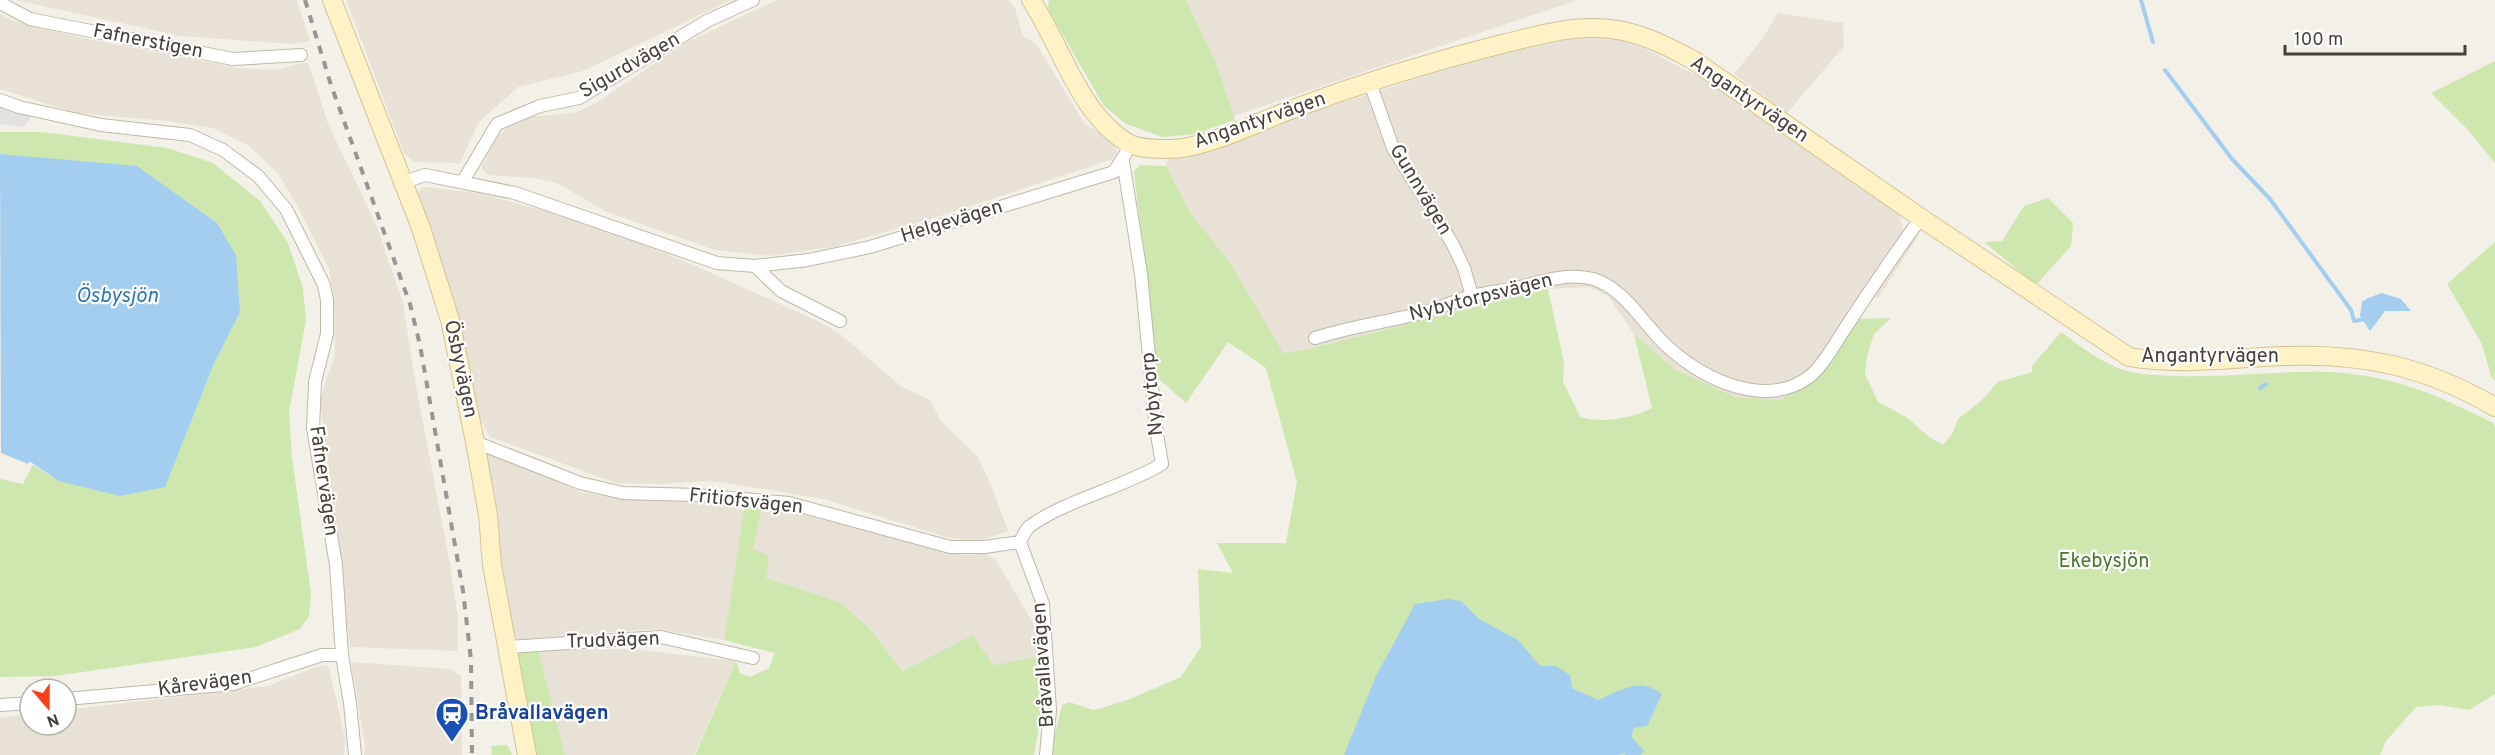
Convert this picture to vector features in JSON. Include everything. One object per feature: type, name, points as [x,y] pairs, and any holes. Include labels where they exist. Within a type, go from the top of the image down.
[{"type":"street","name":"Ösbyvägen","points":[[332,0],[421,228],[450,320],[488,515],[492,566],[527,755]]},
{"type":"street","name":"Sigurdvägen","points":[[464,181],[497,124],[540,106],[579,98],[708,21],[753,0]]},
{"type":"street","points":[[1031,0],[1090,107],[1127,153]]},
{"type":"street","name":"Fafnerstigen","points":[[0,3],[30,20],[233,59],[301,55]]},
{"type":"street","name":"Angantyrvägen","points":[[1127,153],[1155,148],[1190,147],[1444,58],[1562,29],[1597,27],[1633,33],[1657,40],[1693,60],[1921,218],[2129,357],[2216,361],[2285,356],[2361,358],[2401,366],[2449,382],[2495,407]]},
{"type":"street","name":"Gunnvägen","points":[[1370,83],[1393,148],[1452,243],[1464,268],[1472,296]]},
{"type":"street","name":"Fafnervägen","points":[[0,100],[19,107],[101,125],[190,135],[223,150],[258,177],[286,209],[324,285],[327,300],[327,334],[315,382],[313,428],[336,565],[342,655],[355,755]]},
{"type":"street","name":"Helgevägen","points":[[402,183],[425,175],[464,181],[515,193],[717,263],[755,266],[808,260],[870,247],[1114,172],[1127,153]]},
{"type":"street","name":"Nybytorp","points":[[1020,542],[1028,528],[1051,514],[1144,475],[1162,464],[1156,428],[1127,153]]},
{"type":"street","name":"Nybytorpsvägen","points":[[1315,338],[1347,327],[1428,312],[1472,296],[1559,278],[1591,279],[1604,284],[1620,296],[1667,346],[1690,366],[1713,379],[1737,386],[1763,391],[1783,390],[1810,376],[1921,218]]},
{"type":"street","points":[[755,266],[781,291],[840,321]]},
{"type":"street","name":"Fritiofsvägen","points":[[475,442],[580,483],[623,492],[696,495],[789,503],[950,547],[985,547],[1020,542]]},
{"type":"street","name":"Bråvallavägen","points":[[1020,542],[1043,604],[1050,710],[1046,755]]},
{"type":"street","name":"Trudvägen","points":[[507,647],[661,637],[753,658]]},
{"type":"street","name":"Kårevägen","points":[[78,698],[233,684],[322,656],[342,655]]},
{"type":"street","points":[[0,705],[18,704]]},
{"type":"shaded area","points":[[15,0],[297,0],[310,41],[290,44],[181,36]]},
{"type":"shaded area","points":[[346,0],[731,0],[583,71],[518,87],[478,123],[460,163],[414,162],[404,153]]},
{"type":"shaded area","points":[[777,0],[1008,0],[1015,8],[1023,36],[1036,44],[1085,124],[1114,142],[1117,153],[1113,159],[934,218],[833,247],[769,256],[715,250],[607,212],[557,183],[533,178],[488,175],[481,167],[498,136],[513,123],[527,117],[574,113],[596,103],[685,43]]},
{"type":"shaded area","points":[[1186,0],[1578,0],[1233,116],[1216,63]]},
{"type":"shaded area","points":[[1778,13],[1843,23],[1844,46],[1787,113],[1734,74],[1762,39]]},
{"type":"shaded area","points":[[0,14],[11,20],[78,37],[239,68],[275,70],[308,62],[328,124],[376,224],[403,303],[416,386],[450,564],[458,619],[457,651],[350,647],[320,400],[335,354],[334,299],[329,269],[278,173],[249,146],[213,128],[168,121],[76,113],[0,89]]},
{"type":"shaded area","points":[[1562,37],[1627,39],[1722,89],[1899,212],[1903,230],[1917,238],[1878,298],[1875,297],[1857,319],[1811,382],[1780,400],[1735,397],[1674,369],[1634,334],[1608,296],[1588,287],[1548,289],[1308,349],[1282,353],[1229,261],[1191,214],[1166,166],[1169,157],[1477,60]]},
{"type":"shaded area","points":[[0,106],[32,117],[23,127],[0,124]]},
{"type":"shaded area","points":[[421,188],[482,194],[550,212],[623,237],[689,263],[818,321],[839,333],[902,387],[930,400],[941,421],[978,457],[1008,531],[976,542],[946,537],[827,500],[771,490],[709,481],[659,484],[616,483],[490,437],[476,412],[418,194]]},
{"type":"shaded area","points":[[491,451],[580,492],[605,496],[745,503],[724,640],[655,629],[518,640],[514,636],[483,455]]},
{"type":"shaded area","points":[[763,504],[945,552],[968,555],[982,552],[996,560],[1037,630],[1040,657],[993,665],[973,635],[902,671],[870,629],[840,602],[766,578],[753,549]]},
{"type":"shaded area","points":[[631,649],[736,661],[694,755],[565,755],[538,650]]},
{"type":"shaded area","points":[[351,662],[450,669],[461,676],[462,755],[364,755],[365,745]]},
{"type":"shaded area","points":[[328,665],[345,738],[344,755],[0,755],[0,718],[18,716],[18,737],[78,737],[78,709],[268,686],[316,667]]},
{"type":"green space","points":[[1049,0],[1186,0],[1216,63],[1235,120],[1195,134],[1163,137],[1126,124],[1104,106],[1050,13]]},
{"type":"green space","points":[[2495,61],[2495,163],[2469,131],[2431,93]]},
{"type":"green space","points":[[0,132],[42,132],[167,148],[213,163],[260,201],[288,243],[303,288],[306,320],[289,412],[292,457],[311,594],[309,616],[300,629],[256,647],[55,676],[0,677],[0,479],[23,484],[33,465],[59,481],[213,366],[240,311],[11,156],[0,154]]},
{"type":"green space","name":"Ekebysjön","points":[[1140,165],[1166,166],[1191,214],[1229,261],[1283,353],[1308,349],[1548,289],[1564,363],[1563,381],[1580,417],[1589,419],[1617,419],[1636,415],[1652,408],[1634,334],[1674,369],[1735,397],[1780,400],[1811,382],[1857,319],[1891,318],[1874,334],[1867,356],[1865,374],[1878,402],[1906,417],[1929,437],[1943,445],[1952,434],[1958,419],[1982,400],[1998,382],[2032,372],[2032,366],[2061,332],[2107,363],[2136,373],[2212,376],[2329,372],[2373,377],[2434,395],[2493,423],[2495,427],[2495,694],[2469,710],[2440,705],[2416,707],[2386,741],[2380,755],[1050,755],[1062,705],[1069,702],[1093,710],[1098,709],[1130,699],[1181,677],[1201,647],[1198,569],[1233,573],[1217,543],[1286,543],[1297,482],[1266,368],[1228,342],[1186,403],[1158,378],[1134,172]]},
{"type":"green space","points":[[2048,198],[2073,223],[2071,246],[2036,285],[1984,242],[2002,241],[2024,206]]},
{"type":"green space","points":[[2495,242],[2495,381],[2491,376],[2482,344],[2447,284]]},
{"type":"green space","points":[[745,503],[763,504],[753,549],[769,556],[766,578],[840,602],[870,629],[902,671],[973,635],[993,665],[1040,657],[1045,691],[1034,755],[695,755],[736,661],[740,673],[750,677],[769,668],[775,653],[724,640]]},
{"type":"green space","points":[[538,650],[565,755],[535,755],[513,653]]},
{"type":"green space","points":[[507,745],[512,755],[492,755],[491,746]]},
{"type":"water","name":"Ösbysjön","points":[[0,154],[137,166],[217,223],[236,255],[240,312],[213,366],[165,487],[120,496],[59,481],[29,461],[28,464],[1,453]]},
{"type":"water","points":[[2382,293],[2401,299],[2411,311],[2385,311],[2370,331],[2360,316],[2362,302]]},
{"type":"water","points":[[1448,599],[1461,601],[1479,619],[1518,640],[1540,666],[1556,666],[1570,675],[1572,688],[1598,700],[1622,689],[1638,686],[1646,686],[1662,694],[1647,726],[1634,728],[1631,736],[1644,751],[1640,755],[1623,753],[1619,755],[1344,755],[1376,676],[1415,604]]},
{"type":"waterway","points":[[2141,0],[2153,42]]},
{"type":"waterway","points":[[2165,70],[2232,159],[2270,199],[2351,310],[2354,321],[2365,319]]},
{"type":"waterway","points":[[2260,388],[2266,384]]},
{"type":"railway","points":[[305,0],[331,85],[410,304],[420,345],[463,591],[471,660],[472,755]]},
{"type":"place","name":"Bråvallavägen","points":[[452,743]]}]
